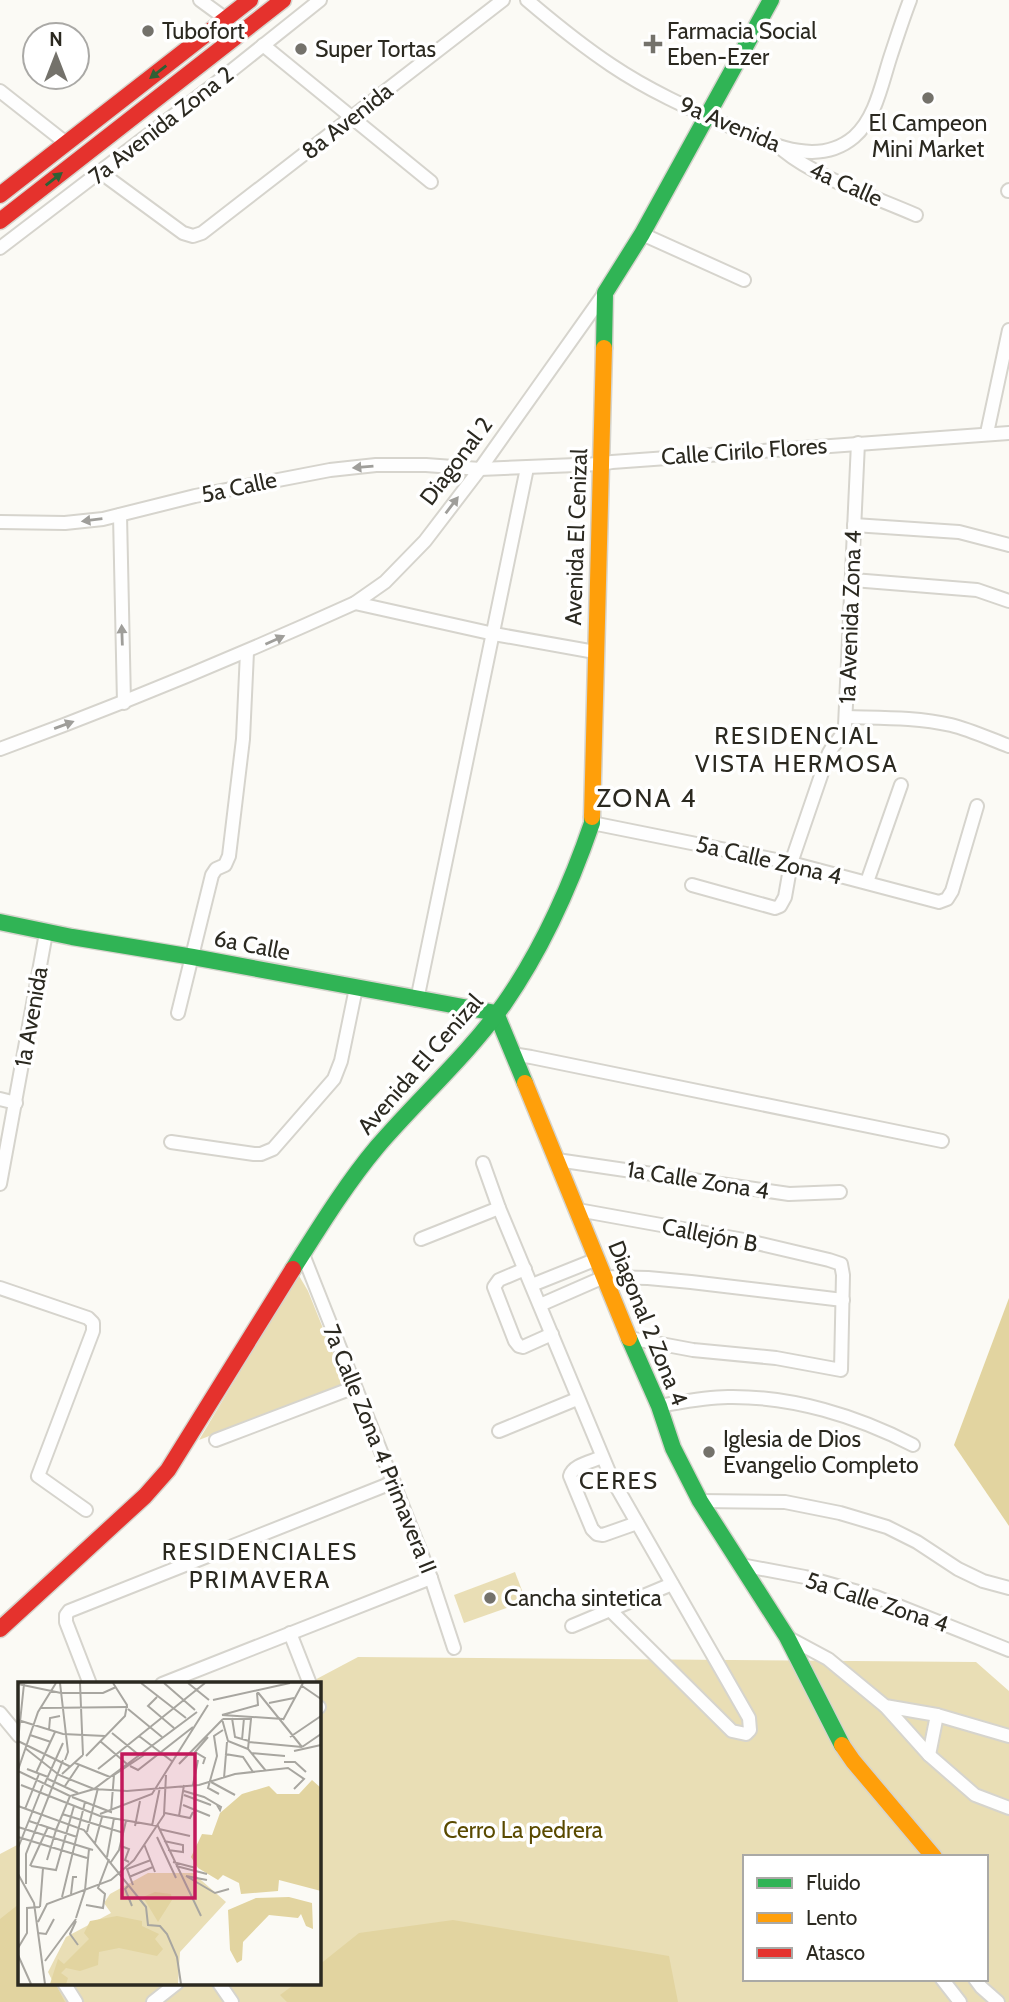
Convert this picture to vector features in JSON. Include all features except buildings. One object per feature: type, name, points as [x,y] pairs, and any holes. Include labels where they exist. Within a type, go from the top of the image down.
[{"type":"street","points":[[200,0],[226,19]]},
{"type":"street","points":[[0,195],[250,0]]},
{"type":"street","points":[[0,221],[283,0]]},
{"type":"street","name":"7a Avenida Zona 2","points":[[0,248],[320,0]]},
{"type":"street","name":"8a Avenida","points":[[100,172],[188,236],[197,235],[209,229],[503,0]]},
{"type":"street","name":"9a Avenida","points":[[527,0],[612,66],[659,94],[780,148],[802,152],[836,147],[855,136],[863,127],[876,101],[910,0]]},
{"type":"street","name":"Diagonal 2","points":[[0,749],[124,703],[355,603],[385,582],[406,562],[480,469],[605,293],[642,234],[771,0]]},
{"type":"street","points":[[263,45],[431,182]]},
{"type":"street","points":[[0,92],[66,144]]},
{"type":"street","name":"4a Calle","points":[[780,148],[812,170],[916,215]]},
{"type":"street","points":[[642,234],[744,280]]},
{"type":"street","name":"Avenida El Cenizal","points":[[0,1629],[158,1483],[302,1252],[368,1158],[462,1056],[496,1013],[530,964],[571,885],[592,823],[605,293]]},
{"type":"street","points":[[987,433],[1009,330]]},
{"type":"street","name":"Calle Cirilo Flores","points":[[480,469],[601,464],[1009,433]]},
{"type":"street","name":"1a Avenida Zona 4","points":[[692,885],[778,907],[784,901],[791,863],[828,755],[844,732],[858,443]]},
{"type":"street","name":"5a Calle","points":[[0,522],[65,523],[120,515],[195,496],[330,470],[376,465],[480,469]]},
{"type":"street","points":[[417,1000],[527,468]]},
{"type":"street","points":[[120,515],[124,703]]},
{"type":"street","points":[[854,525],[959,532],[1009,545]]},
{"type":"street","points":[[853,580],[977,590],[1009,601]]},
{"type":"street","points":[[355,603],[494,634],[595,652]]},
{"type":"street","points":[[178,1013],[212,874],[225,865],[229,856],[244,727],[247,652]]},
{"type":"street","points":[[846,716],[925,720],[970,730],[1009,746]]},
{"type":"street","points":[[867,883],[901,785]]},
{"type":"street","name":"5a Calle Zona 4","points":[[592,823],[791,863],[944,901],[952,891],[977,806]]},
{"type":"street","name":"6a Calle","points":[[0,922],[46,933],[496,1013]]},
{"type":"street","name":"1a Avenida","points":[[0,1184],[46,933]]},
{"type":"street","points":[[171,1142],[254,1154],[272,1149],[334,1079],[341,1061],[356,988]]},
{"type":"street","name":"Diagonal 2 Zona 4","points":[[496,1013],[659,1406],[673,1448],[700,1500],[787,1637],[841,1743],[932,1855]]},
{"type":"street","points":[[512,1054],[942,1141]]},
{"type":"street","points":[[0,1099],[16,1103]]},
{"type":"street","name":"1a Calle Zona 4","points":[[557,1160],[789,1194],[840,1192]]},
{"type":"street","points":[[483,1163],[602,1457],[749,1718],[750,1730],[746,1734],[732,1731],[610,1610]]},
{"type":"street","points":[[421,1239],[499,1208]]},
{"type":"street","name":"Callejón B","points":[[578,1210],[744,1240],[829,1259],[841,1264],[843,1300]]},
{"type":"street","name":"7a Calle Zona 4 Primavera II","points":[[302,1252],[431,1578],[454,1648]]},
{"type":"street","points":[[532,1285],[597,1259]]},
{"type":"street","points":[[525,1269],[499,1280],[494,1287],[510,1329],[515,1341],[523,1347],[552,1334]]},
{"type":"street","points":[[540,1306],[604,1277],[691,1282],[843,1300],[841,1370],[776,1358],[693,1350],[629,1338]]},
{"type":"street","points":[[0,1288],[88,1318],[93,1323],[93,1331],[38,1476],[86,1510]]},
{"type":"street","points":[[216,1440],[355,1387]]},
{"type":"street","points":[[659,1406],[729,1397],[793,1403],[883,1429],[913,1445]]},
{"type":"street","points":[[499,1431],[578,1399]]},
{"type":"street","points":[[602,1457],[574,1469],[570,1476],[592,1529],[603,1535],[637,1523]]},
{"type":"street","points":[[89,1682],[66,1622],[66,1615],[74,1608],[394,1482]]},
{"type":"street","points":[[700,1500],[785,1502],[840,1513],[887,1527],[917,1542],[958,1570],[1009,1588]]},
{"type":"street","name":"5a Calle Zona 4","points":[[741,1565],[805,1577],[876,1597],[1009,1650]]},
{"type":"street","points":[[172,1682],[196,1677],[290,1633],[431,1578]]},
{"type":"street","points":[[572,1626],[672,1584]]},
{"type":"street","points":[[290,1633],[309,1682]]},
{"type":"street","points":[[787,1637],[828,1659],[885,1706],[929,1755],[975,1795],[1009,1808]]},
{"type":"street","points":[[885,1706],[937,1715],[1009,1736]]},
{"type":"street","points":[[0,1713],[18,1734]]},
{"type":"street","points":[[929,1755],[937,1715]]},
{"type":"street","points":[[944,1981],[960,2002]]},
{"type":"street","points":[[976,1981],[998,2002]]},
{"type":"street","points":[[65,1984],[76,2002]]},
{"type":"street","points":[[153,2002],[176,1984]]},
{"type":"green space","points":[[298,1274],[308,1291],[345,1383],[199,1440]]},
{"type":"green space","name":"Cancha sintetica","points":[[515,1572],[526,1601],[464,1623],[454,1595]]},
{"type":"green space","name":"Cerro La pedrera","points":[[358,1657],[976,1662],[1009,1691],[1009,2002],[0,2002],[0,1854],[18,1845],[18,1984],[320,1984],[320,1682],[311,1682]]},
{"type":"shaded area","points":[[1009,1298],[1009,1526],[954,1445]]},
{"type":"shaded area","points":[[18,1905],[18,1984],[56,1984],[65,2002],[0,2002],[0,1919]]},
{"type":"shaded area","points":[[453,1920],[669,1956],[678,2002],[287,2002],[280,1995],[295,1984],[320,1984],[320,1964],[359,1933]]},
{"type":"traffic: fast","points":[[604,348],[605,293],[642,234],[771,0]]},
{"type":"traffic: fast","points":[[293,1269],[333,1206],[366,1161],[490,1023],[518,983],[565,894],[592,817]]},
{"type":"traffic: fast","points":[[0,922],[496,1013],[525,1083]]},
{"type":"traffic: fast","points":[[629,1338],[659,1406],[673,1448],[700,1501],[787,1637],[842,1745]]},
{"type":"traffic: slow","points":[[592,817],[604,348]]},
{"type":"traffic: slow","points":[[525,1083],[629,1338]]},
{"type":"traffic: slow","points":[[842,1745],[932,1855]]},
{"type":"traffic: jam","points":[[0,195],[250,0]]},
{"type":"traffic: jam","points":[[0,221],[283,0]]},
{"type":"traffic: jam","points":[[0,1629],[145,1496],[168,1470],[293,1269]]},
{"type":"place","name":"Tubofort","points":[[148,31]]},
{"type":"place","name":"Farmacia Social Eben-Ezer","points":[[653,44]]},
{"type":"place","name":"Super Tortas","points":[[301,49]]},
{"type":"place","name":"El Campeon Mini Market","points":[[928,98]]},
{"type":"place","name":"Iglesia de Dios Evangelio Completo","points":[[709,1452]]},
{"type":"place","name":"Cancha sintetica","points":[[490,1598]]},
{"type":"district","name":"RESIDENCIAL VISTA HERMOSA","points":[[797,750]]},
{"type":"district","name":"ZONA 4","points":[[647,798]]},
{"type":"district","name":"CERES","points":[[619,1481]]},
{"type":"district","name":"RESIDENCIALES PRIMAVERA","points":[[260,1566]]}]
